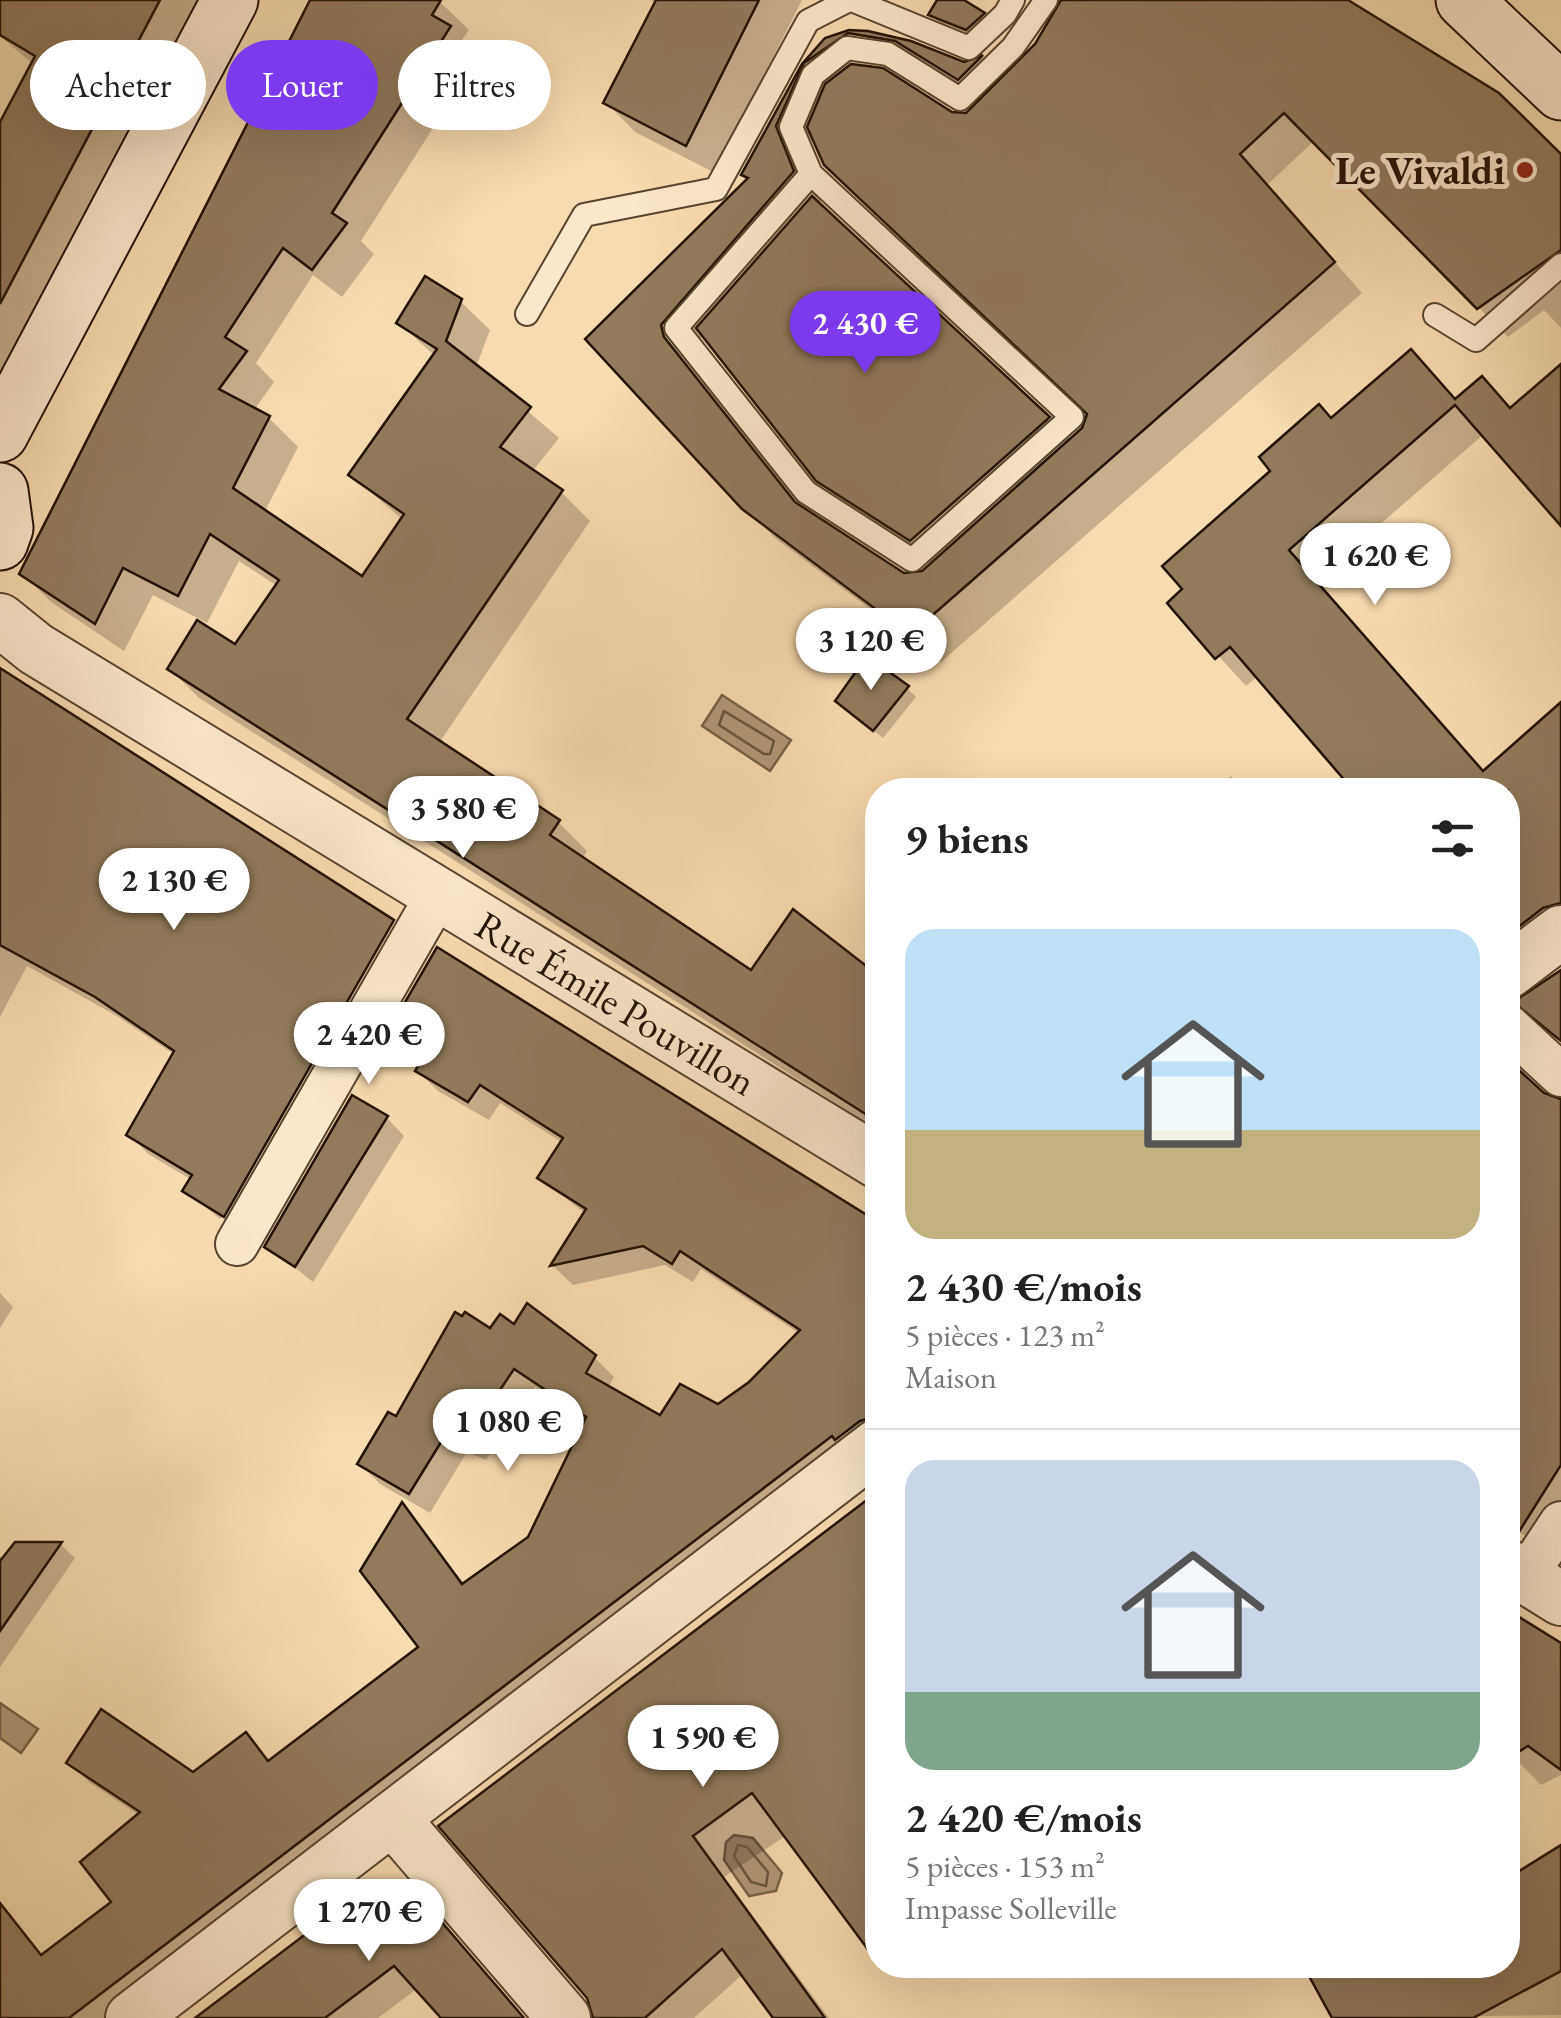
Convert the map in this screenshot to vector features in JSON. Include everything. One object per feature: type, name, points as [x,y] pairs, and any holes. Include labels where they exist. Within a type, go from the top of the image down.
[{"type":"main road","points":[[0,434],[230,0]]},
{"type":"main road","points":[[1464,0],[1561,92]]},
{"type":"main road","points":[[0,491],[5,528],[0,542]]},
{"type":"street","name":"Rue Émile Pouvillon","points":[[0,620],[36,649],[865,1154]]},
{"type":"street","points":[[237,1244],[438,894]]},
{"type":"street","points":[[1520,963],[1561,932]]},
{"type":"street","points":[[1520,1037],[1561,1075]]},
{"type":"street","points":[[132,2018],[865,1456]]},
{"type":"street","points":[[1531,1581],[1561,1523]]},
{"type":"street","points":[[393,1819],[564,2018]]},
{"type":"lane","points":[[527,314],[584,216],[716,189],[808,21],[850,0],[969,48],[1006,14],[1013,0]]},
{"type":"lane","points":[[810,174],[676,328],[806,492],[912,560],[1072,417],[810,174],[791,127],[813,74],[848,48],[888,54],[960,99],[1014,47],[1046,0]]},
{"type":"lane","points":[[1435,315],[1476,340],[1561,265]]},
{"type":"water","points":[[722,695],[791,740],[770,771],[702,726]]},
{"type":"water","points":[[0,1703],[38,1729],[21,1753],[0,1738]]},
{"type":"water","points":[[734,1835],[753,1838],[782,1873],[776,1891],[749,1896],[724,1860],[726,1842]]},
{"type":"building","points":[[0,0],[160,0],[139,40],[30,40],[30,53],[0,35]]},
{"type":"building","points":[[310,0],[441,0],[432,15],[451,26],[442,40],[398,40],[398,109],[332,213],[347,223],[312,270],[283,248],[225,337],[247,351],[219,389],[270,416],[233,488],[362,576],[404,514],[348,475],[437,349],[396,323],[425,276],[462,299],[446,341],[531,407],[500,447],[563,490],[407,719],[560,820],[550,835],[751,970],[793,909],[865,965],[865,1114],[167,669],[197,620],[235,644],[279,580],[210,534],[178,596],[123,568],[95,624],[19,574],[244,130],[378,130],[378,40],[290,40]]},
{"type":"building","points":[[656,0],[759,0],[686,146],[603,103]]},
{"type":"building","points":[[937,0],[964,0],[985,13],[966,30],[928,15]]},
{"type":"building","points":[[1061,0],[1348,0],[1499,93],[1561,154],[1561,250],[1477,309],[1284,113],[1240,154],[1335,262],[910,635],[742,509],[585,339],[748,178],[741,175],[802,64],[825,38],[849,30],[868,31],[911,41],[964,62],[983,55],[958,80],[895,41],[848,33],[804,63],[776,126],[794,171],[661,325],[664,337],[795,502],[904,573],[922,571],[1082,428],[1087,414],[824,165],[807,127],[825,84],[851,64],[883,68],[952,112],[966,113],[1035,44]]},
{"type":"building","points":[[30,65],[30,130],[92,130],[0,304],[0,122]]},
{"type":"building","points":[[812,196],[1050,417],[910,541],[816,481],[696,328]]},
{"type":"building","points":[[1411,349],[1455,399],[1482,376],[1510,408],[1561,364],[1561,526],[1455,405],[1289,550],[1483,771],[1561,702],[1561,903],[1543,908],[1520,926],[1520,778],[1343,778],[1230,647],[1215,659],[1167,603],[1182,589],[1162,566],[1270,471],[1259,457],[1319,404],[1331,418]]},
{"type":"building","points":[[867,656],[909,686],[873,731],[835,701]]},
{"type":"building","points":[[0,668],[394,920],[224,1217],[182,1191],[192,1175],[126,1135],[174,1051],[95,997],[0,945]]},
{"type":"building","points":[[437,947],[865,1214],[865,1420],[835,1440],[832,1436],[69,2018],[0,2018],[0,1903],[41,1955],[111,1902],[80,1862],[140,1812],[66,1763],[101,1709],[193,1772],[246,1732],[268,1761],[418,1647],[360,1571],[402,1502],[462,1584],[528,1537],[586,1417],[514,1369],[465,1442],[446,1434],[409,1494],[357,1464],[388,1412],[396,1416],[455,1312],[462,1316],[465,1312],[490,1328],[500,1314],[514,1324],[527,1303],[596,1355],[586,1373],[660,1415],[680,1384],[718,1404],[749,1382],[800,1330],[680,1251],[672,1264],[643,1246],[550,1266],[586,1209],[537,1178],[563,1138],[480,1085],[468,1102],[415,1071],[438,1032],[401,1009]]},
{"type":"building","points":[[1561,970],[1561,1041],[1520,1008],[1520,997]]},
{"type":"building","points":[[1520,1071],[1544,1093],[1561,1099],[1561,1465],[1520,1530]]},
{"type":"building","points":[[352,1095],[388,1116],[295,1267],[264,1247]]},
{"type":"building","points":[[865,1501],[865,1945],[752,1793],[693,1836],[825,2018],[773,2018],[722,1949],[645,2018],[593,2018],[587,1998],[438,1826]]},
{"type":"building","points":[[15,1542],[62,1542],[0,1631],[0,1561]]},
{"type":"building","points":[[1520,1617],[1561,1643],[1561,1770],[1528,1746],[1520,1751]]},
{"type":"building","points":[[1561,1845],[1561,1971],[1473,2018],[1332,2018],[1310,1978],[1520,1978],[1520,1871]]},
{"type":"building","points":[[373,1883],[409,1884],[524,2018],[441,2018],[394,1966],[325,2018],[195,2018]]},
{"type":"place","name":"Le Vivaldi","points":[[1525,170]]}]
